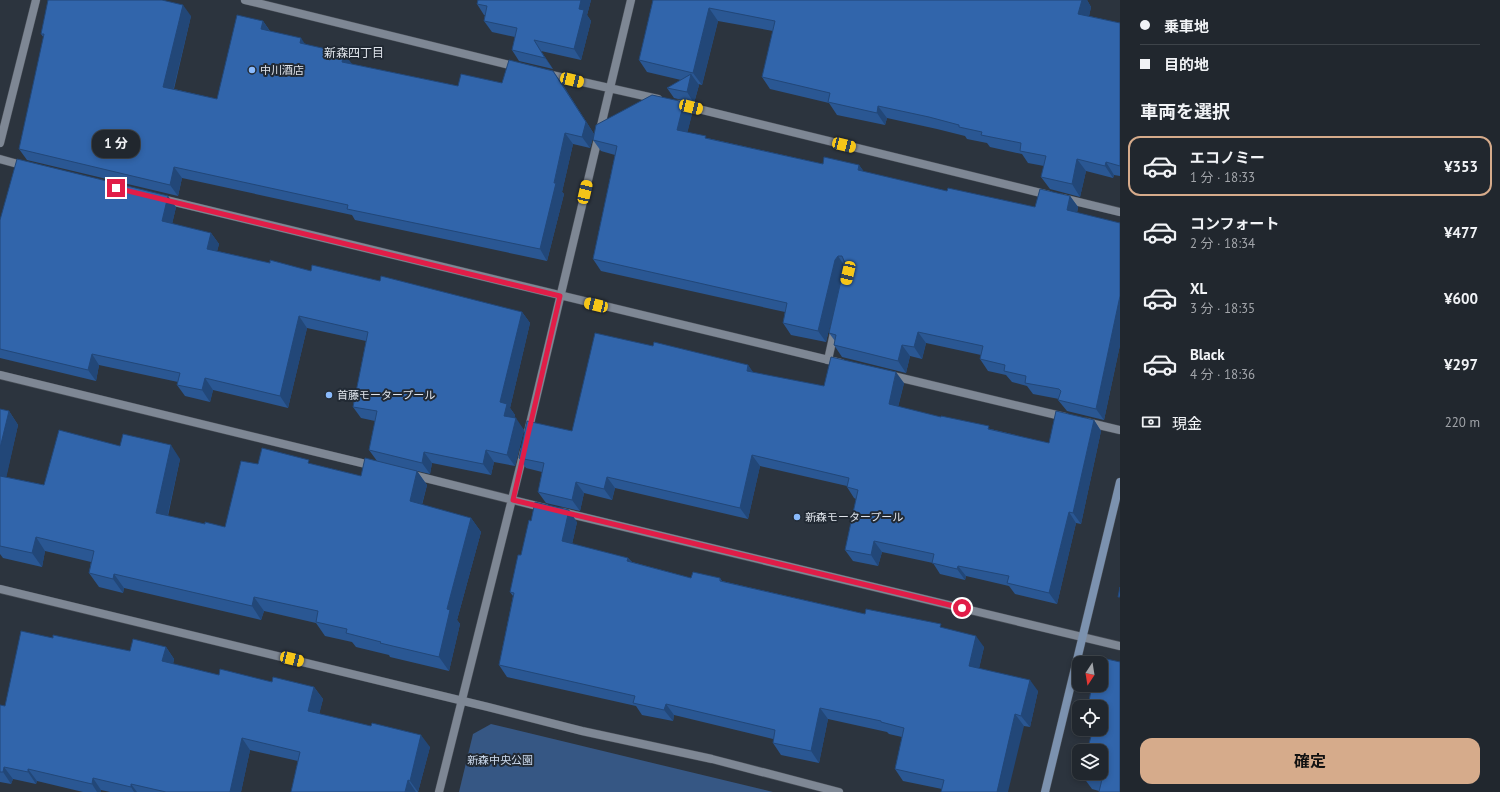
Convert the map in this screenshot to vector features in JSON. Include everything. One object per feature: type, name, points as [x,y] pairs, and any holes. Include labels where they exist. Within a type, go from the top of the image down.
[{"type":"street","points":[[0,143],[36,0]]},
{"type":"street","points":[[245,0],[525,68]]},
{"type":"street","points":[[439,792],[460,700],[513,500],[631,0]]},
{"type":"street","points":[[540,72],[1120,212]]},
{"type":"street","points":[[0,159],[32,168]]},
{"type":"street","points":[[155,197],[851,366]]},
{"type":"street","points":[[828,360],[838,317]]},
{"type":"street","points":[[882,373],[1120,430]]},
{"type":"street","points":[[0,375],[380,468]]},
{"type":"street","points":[[404,473],[1120,646]]},
{"type":"street","points":[[1045,792],[1120,482]]},
{"type":"street","points":[[0,589],[582,731],[712,759],[839,792]]},
{"type":"green space","name":"新森中央公園","points":[[491,724],[773,792],[459,792],[473,734]]},
{"type":"building","points":[[48,0],[162,0],[183,5],[163,87],[217,99],[237,15],[263,21],[261,29],[301,38],[300,43],[344,53],[342,62],[458,86],[461,74],[502,83],[509,60],[553,71],[586,122],[582,137],[565,133],[554,183],[556,183],[540,249],[347,209],[348,205],[174,167],[170,185],[19,149],[44,34],[41,34]]},
{"type":"building","points":[[478,0],[581,0],[579,9],[584,10],[574,49],[534,40],[545,58],[512,50],[517,28],[484,21],[487,6],[477,4]]},
{"type":"building","points":[[653,0],[1082,0],[1078,14],[1120,23],[1120,166],[1106,162],[1105,166],[1077,159],[1072,184],[1041,177],[1046,156],[1020,151],[1021,143],[981,135],[982,132],[959,127],[959,125],[878,106],[877,113],[828,102],[830,93],[762,77],[775,21],[709,8],[693,73],[639,60]]},
{"type":"building","points":[[691,74],[687,92],[667,88]]},
{"type":"building","points":[[652,95],[684,102],[677,130],[706,136],[705,138],[823,164],[824,157],[859,165],[858,170],[947,191],[948,188],[1035,207],[1040,189],[1070,196],[1067,210],[1120,223],[1120,296],[1096,409],[1058,400],[1061,391],[1059,389],[1025,383],[1026,376],[1004,371],[1005,365],[980,359],[983,346],[918,332],[914,347],[902,345],[898,361],[834,345],[836,335],[829,333],[845,263],[842,256],[838,256],[835,260],[818,331],[783,323],[787,303],[593,259],[617,146],[593,140],[596,125]]},
{"type":"building","points":[[17,159],[168,196],[162,221],[211,233],[207,249],[270,263],[270,260],[311,271],[312,265],[380,281],[381,276],[522,312],[500,402],[507,404],[504,416],[516,418],[507,455],[486,450],[483,464],[424,452],[422,463],[369,450],[377,411],[353,407],[368,332],[299,316],[280,396],[205,378],[202,390],[177,385],[180,373],[92,354],[88,370],[0,349],[0,220]]},
{"type":"building","points":[[595,333],[653,346],[654,342],[748,365],[747,371],[824,386],[831,357],[896,372],[889,404],[941,417],[989,426],[988,429],[1049,443],[1056,411],[1094,420],[1073,513],[1069,512],[1049,593],[1007,583],[1009,576],[958,566],[957,569],[932,563],[934,554],[874,541],[871,555],[845,550],[858,490],[847,487],[849,478],[752,455],[740,508],[607,477],[604,489],[576,482],[572,500],[538,492],[544,463],[519,458],[527,421],[572,431]]},
{"type":"building","points":[[0,409],[9,411],[0,448]]},
{"type":"building","points":[[59,430],[120,446],[123,434],[171,445],[156,513],[225,527],[241,461],[258,464],[262,448],[309,460],[308,463],[361,476],[365,458],[417,471],[410,501],[471,518],[447,609],[450,610],[439,657],[380,643],[381,642],[346,633],[347,629],[316,622],[318,611],[254,597],[252,606],[114,574],[113,579],[89,573],[94,551],[36,537],[32,553],[0,546],[0,476],[44,485]]},
{"type":"building","points":[[535,502],[569,510],[562,541],[628,558],[627,561],[691,578],[693,572],[720,578],[720,581],[865,614],[866,609],[941,624],[940,627],[976,636],[969,666],[1030,680],[1021,716],[1015,714],[997,792],[941,792],[944,780],[895,769],[904,728],[881,721],[820,708],[811,751],[773,743],[775,730],[666,704],[664,710],[633,703],[635,696],[499,665],[514,593],[510,592],[518,555],[521,555],[529,520],[531,521]]},
{"type":"building","points":[[21,631],[53,638],[53,635],[130,651],[133,639],[166,647],[162,661],[219,675],[220,669],[272,682],[273,677],[314,687],[308,711],[371,726],[372,723],[421,735],[410,781],[408,780],[405,792],[291,792],[300,752],[242,738],[230,792],[166,792],[131,784],[131,787],[93,778],[92,784],[28,769],[28,772],[4,767],[3,772],[0,772],[0,705],[5,706]]},
{"type":"building","points":[[1108,659],[1120,662],[1120,792],[1099,792],[1102,780],[1108,780],[1108,744],[1089,744],[1091,736],[1108,736],[1108,700],[1089,700],[1091,692],[1108,692]]},
{"type":"place","name":"中川酒店","points":[[252,70]]},
{"type":"place","name":"首藤モータープール","points":[[329,395]]},
{"type":"place","name":"新森モータープール","points":[[797,517]]},
{"type":"district","name":"新森四丁目","points":[[354,52]]},
{"type":"route","points":[[116,188],[560,296],[513,500],[962,608]]}]
